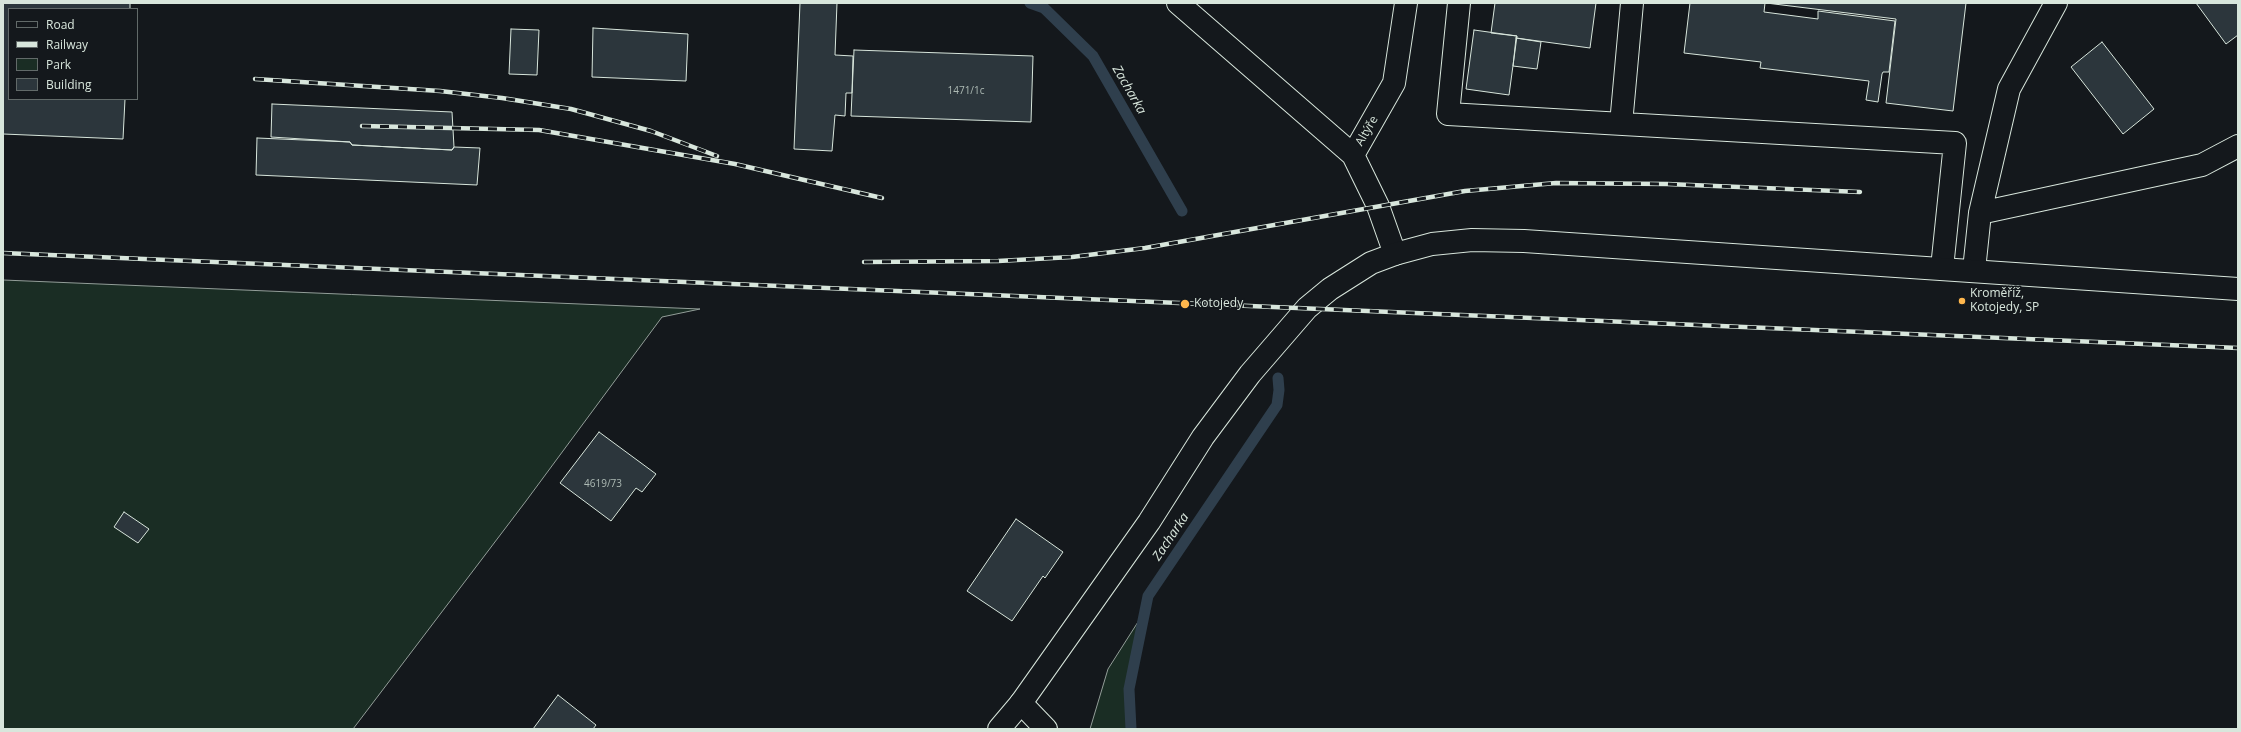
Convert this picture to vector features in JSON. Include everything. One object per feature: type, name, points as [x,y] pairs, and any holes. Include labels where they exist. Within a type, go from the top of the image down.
[{"type":"main road","points":[[1178,3],[1353,155]]},
{"type":"main road","name":"Altýře","points":[[1395,254],[1378,206],[1353,155],[1394,83],[1406,3]]},
{"type":"main road","points":[[1459,3],[1448,114],[1955,143],[1942,268]]},
{"type":"main road","points":[[1621,124],[1632,3]]},
{"type":"main road","points":[[1974,270],[1980,212],[2010,89],[2056,3]]},
{"type":"main road","points":[[1980,212],[2202,165],[2238,146]]},
{"type":"main road","points":[[999,729],[1021,704],[1149,522],[1203,437],[1260,362],[1307,308],[1330,289],[1371,264],[1395,254],[1432,244],[1472,240],[1524,241],[1974,270],[2238,289]]},
{"type":"main road","points":[[1021,704],[1046,729]]},
{"type":"green space","points":[[3,280],[700,309],[662,317],[526,501],[353,729],[3,729]]},
{"type":"green space","points":[[1145,611],[1129,689],[1131,729],[1090,729],[1108,669]]},
{"type":"building","points":[[3,3],[130,3],[130,8],[8,8],[8,100],[125,100],[123,139],[3,134]]},
{"type":"building","points":[[800,3],[837,3],[835,55],[853,56],[852,93],[846,93],[845,116],[835,115],[832,151],[794,149]]},
{"type":"building","points":[[1495,3],[1596,3],[1590,48],[1491,33]]},
{"type":"building","points":[[1690,3],[1765,3],[1764,12],[1818,19],[1818,11],[1895,21],[1889,72],[1883,72],[1882,74],[1878,102],[1866,100],[1869,81],[1760,68],[1761,62],[1684,53]]},
{"type":"building","points":[[1766,3],[1966,3],[1953,111],[1886,103],[1896,19]]},
{"type":"building","points":[[2196,3],[2238,3],[2238,35],[2226,44]]},
{"type":"building","points":[[593,28],[688,34],[686,81],[592,77]]},
{"type":"building","points":[[511,29],[539,30],[537,75],[509,74]]},
{"type":"building","points":[[1474,30],[1517,36],[1509,95],[1466,89]]},
{"type":"building","points":[[1516,38],[1541,42],[1537,69],[1513,66]]},
{"type":"building","points":[[2102,42],[2154,109],[2123,134],[2071,67]]},
{"type":"building","points":[[854,50],[1033,56],[1031,122],[851,116]]},
{"type":"building","points":[[272,104],[452,112],[454,147],[452,150],[352,145],[350,142],[271,137]]},
{"type":"building","points":[[257,138],[350,142],[352,145],[452,150],[454,147],[480,148],[477,185],[256,175]]},
{"type":"building","points":[[599,432],[656,474],[642,492],[636,488],[611,521],[560,483]]},
{"type":"building","points":[[124,512],[149,529],[138,543],[114,527]]},
{"type":"building","points":[[1016,519],[1063,552],[1045,578],[1043,576],[1012,621],[967,591]]},
{"type":"building","points":[[558,695],[596,725],[593,729],[533,729]]},
{"type":"waterway","name":"Zacharka","points":[[1030,3],[1044,8],[1093,56],[1182,211]]},
{"type":"waterway","name":"Zacharka","points":[[1131,729],[1129,689],[1148,596],[1277,405],[1279,390],[1278,378]]},
{"type":"railway","points":[[255,79],[440,91],[502,98],[571,109],[651,131],[717,156]]},
{"type":"railway","points":[[362,126],[539,130],[735,164],[882,198]]},
{"type":"railway","points":[[864,262],[998,261],[1072,257],[1145,248],[1465,191],[1556,183],[1667,184],[1860,192]]},
{"type":"railway","points":[[3,253],[2238,348]]},
{"type":"place","name":"Kroměříž, Kotojedy, SP","points":[[1962,301]]},
{"type":"place","name":"Kotojedy","points":[[1185,304]]}]
